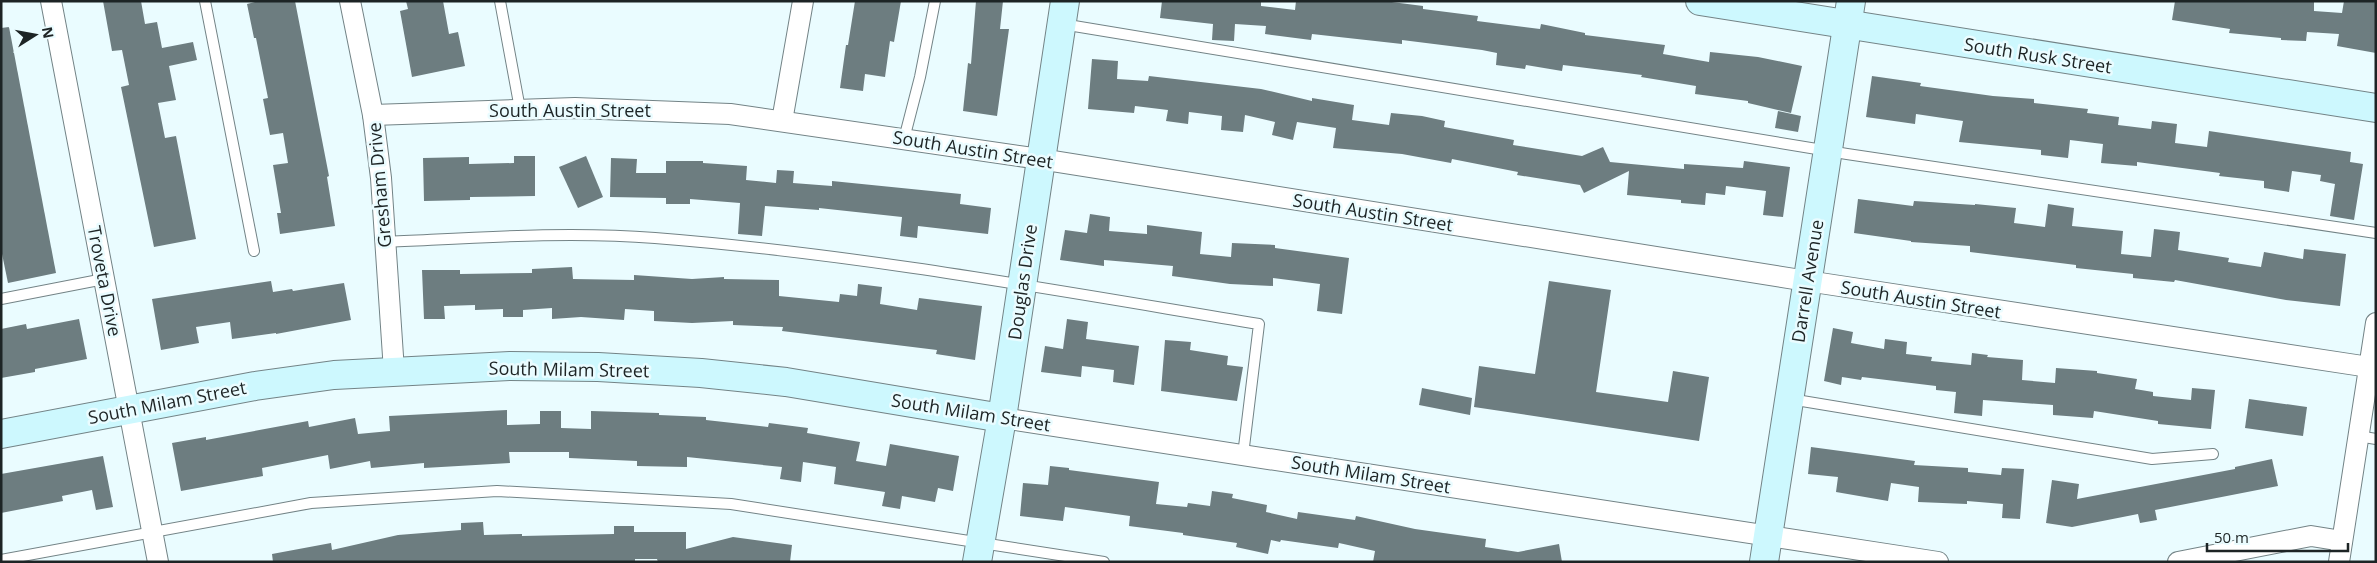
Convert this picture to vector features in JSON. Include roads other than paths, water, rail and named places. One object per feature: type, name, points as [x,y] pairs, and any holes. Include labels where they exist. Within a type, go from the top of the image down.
[{"type":"street","name":"Troveta Drive","points":[[51,1],[158,562]]},
{"type":"street","name":"Gresham Drive","points":[[350,1],[373,115],[381,178],[394,371]]},
{"type":"street","points":[[782,121],[803,1]]},
{"type":"street","name":"South Rusk Street","points":[[1714,2],[1849,13],[2376,108]]},
{"type":"street","name":"Douglas Drive","points":[[979,552],[1002,418],[1063,13]]},
{"type":"street","name":"Darrell Avenue","points":[[1764,562],[1849,13]]},
{"type":"street","name":"South Austin Street","points":[[373,115],[520,109],[664,110],[730,114],[1040,159],[1807,281],[2369,367]]},
{"type":"street","points":[[2340,562],[2342,540],[2367,438],[2369,367],[2376,323]]},
{"type":"street","name":"South Milam Street","points":[[1,434],[255,386],[334,375],[510,366],[598,367],[700,373],[786,382],[1002,418],[1768,534],[1938,562]]},
{"type":"street","points":[[2178,562],[2311,536],[2342,540]]},
{"type":"lane","points":[[204,1],[254,251]]},
{"type":"lane","points":[[500,1],[520,109]]},
{"type":"lane","points":[[904,139],[920,77],[936,1]]},
{"type":"lane","points":[[1063,13],[1828,150],[2376,233]]},
{"type":"lane","points":[[385,242],[527,236],[653,238],[876,262],[1022,284],[1259,324],[1243,455]]},
{"type":"lane","points":[[1,299],[104,279]]},
{"type":"lane","points":[[1789,399],[2152,459],[2213,454]]},
{"type":"lane","points":[[1,560],[311,503],[496,491],[732,504],[979,552],[1104,562]]}]
